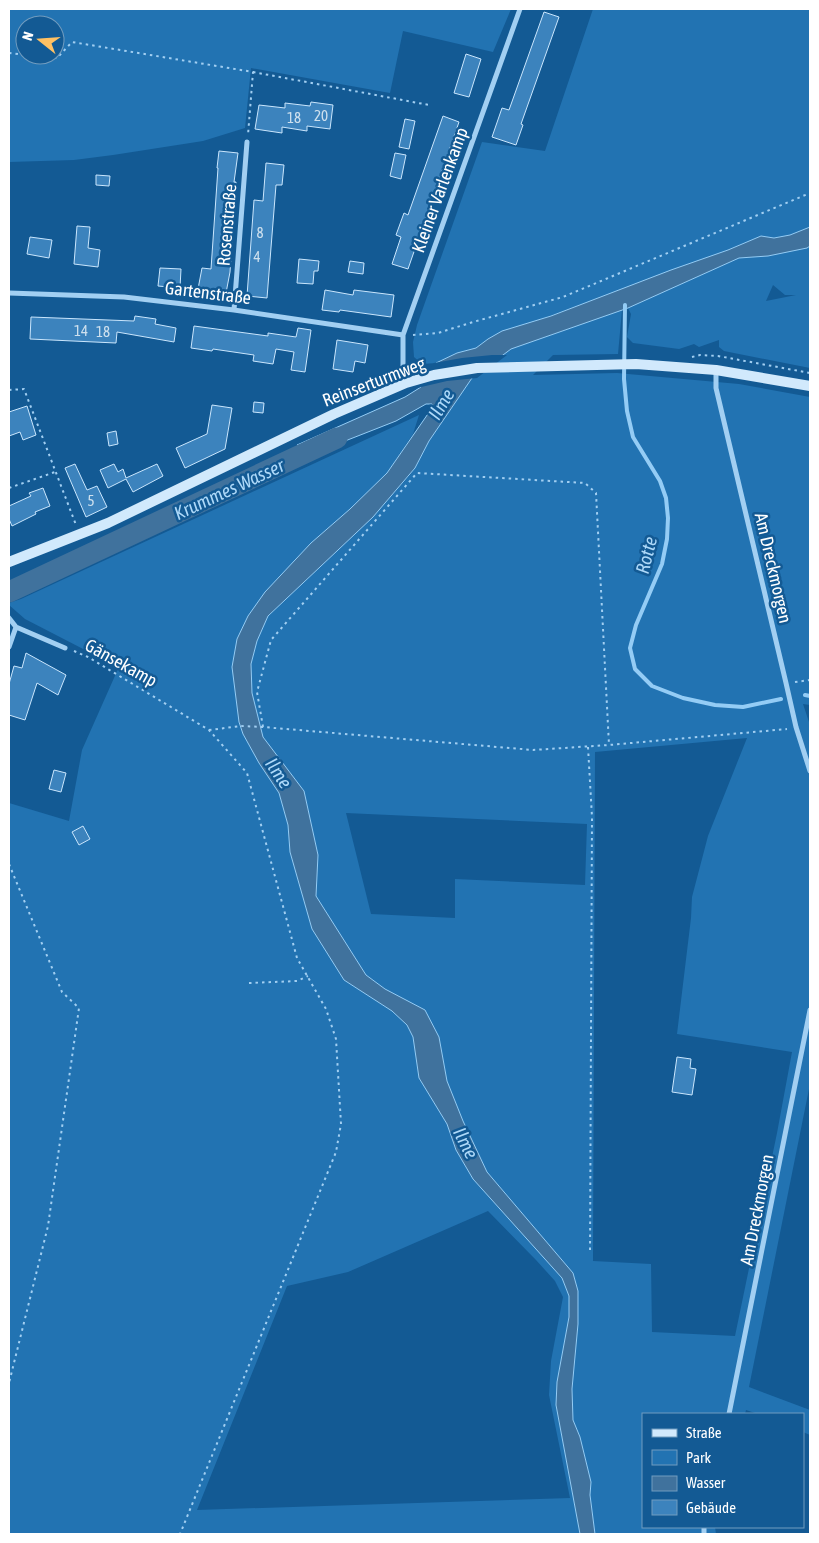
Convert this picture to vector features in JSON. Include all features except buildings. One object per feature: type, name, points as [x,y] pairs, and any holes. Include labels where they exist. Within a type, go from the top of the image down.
[{"type":"main road","name":"Reinserturmweg","points":[[9,562],[108,523],[334,414],[406,383],[434,375],[477,368],[636,364],[716,370],[810,386]]},
{"type":"street","name":"Kleiner Varlenkamp","points":[[406,383],[403,366],[403,335],[520,9]]},
{"type":"street","name":"Rosenstraße","points":[[234,310],[247,142]]},
{"type":"street","name":"Gartenstraße","points":[[9,293],[124,297],[234,310],[403,335]]},
{"type":"street","name":"Am Dreckmorgen","points":[[716,370],[716,388],[796,727],[810,771]]},
{"type":"street","points":[[9,618],[16,627],[9,648]]},
{"type":"street","name":"Gänsekamp","points":[[16,627],[65,648]]},
{"type":"street","name":"Am Dreckmorgen","points":[[729,1413],[810,1010]]},
{"type":"path","points":[[65,49],[72,42],[253,72],[429,105]]},
{"type":"path","points":[[247,142],[253,72]]},
{"type":"path","points":[[403,335],[438,333],[563,297],[810,193]]},
{"type":"path","points":[[9,390],[24,390],[79,535]]},
{"type":"path","points":[[9,488],[56,472]]},
{"type":"path","points":[[262,726],[257,692],[271,640],[417,472],[585,483],[596,493],[609,746]]},
{"type":"path","name":"Gänsekamp","points":[[65,648],[88,657],[209,730],[247,773],[297,958],[326,1008],[336,1039],[341,1124],[336,1152],[180,1534]]},
{"type":"path","points":[[786,683],[810,680]]},
{"type":"path","points":[[209,730],[241,726],[262,726],[534,750],[609,746],[782,730],[796,727]]},
{"type":"path","points":[[588,747],[592,817],[590,1254]]},
{"type":"path","points":[[9,864],[62,992],[79,1008],[48,1226],[9,1383]]},
{"type":"path","points":[[249,983],[297,981],[308,976]]},
{"type":"green space","points":[[9,9],[511,9],[493,52],[403,31],[390,93],[251,68],[245,128],[203,141],[74,160],[9,162]]},
{"type":"green space","points":[[593,9],[810,9],[810,227],[790,235],[774,238],[761,236],[488,339],[476,348],[457,353],[436,363],[422,364],[414,357],[413,342],[417,325],[482,142],[545,151]]},
{"type":"green space","points":[[810,246],[810,368],[724,351],[719,347],[719,340],[699,347],[694,344],[679,349],[633,343],[627,337],[631,314],[628,308],[739,258],[768,256]],"holes":[[[773,285],[785,295],[796,295],[766,301]]]},
{"type":"green space","points":[[622,310],[618,354],[553,355],[533,375],[617,373],[739,384],[810,397],[810,705],[803,704],[810,725],[810,1084],[749,1387],[810,1410],[810,1435],[804,1432],[804,1413],[755,1413],[746,1410],[745,1413],[642,1413],[642,1528],[715,1528],[716,1534],[595,1534],[590,1495],[591,1482],[580,1437],[573,1420],[572,1389],[578,1324],[578,1291],[573,1273],[487,1172],[447,1081],[439,1037],[385,989],[366,975],[316,896],[318,855],[304,791],[263,737],[252,693],[251,664],[257,641],[268,616],[373,517],[409,476],[429,441],[472,378],[511,349]],"holes":[[[747,738],[708,836],[692,897],[677,1034],[792,1052],[735,1336],[652,1332],[651,1264],[593,1261],[595,752]],[[346,813],[587,824],[585,885],[455,879],[455,918],[371,914]]]},
{"type":"green space","points":[[419,415],[413,434],[387,473],[311,543],[248,616],[243,734],[279,793],[288,825],[290,852],[312,929],[344,980],[392,1011],[407,1025],[413,1037],[419,1078],[447,1124],[456,1150],[473,1179],[562,1278],[569,1296],[569,1317],[557,1382],[556,1405],[580,1534],[9,1534],[9,803],[69,821],[82,750],[118,669],[25,619],[9,605],[9,603]],"holes":[[[488,1211],[555,1281],[563,1297],[551,1361],[549,1395],[570,1498],[197,1510],[287,1286],[348,1272]]]},
{"type":"water","name":"Ilme","points":[[810,227],[810,246],[807,248],[768,256],[739,258],[628,308],[511,349],[472,378],[429,441],[415,468],[373,517],[268,616],[257,641],[251,664],[252,693],[263,737],[304,791],[318,855],[316,896],[366,975],[385,989],[425,1010],[439,1037],[447,1081],[487,1172],[573,1273],[578,1291],[578,1324],[572,1389],[573,1420],[580,1437],[591,1482],[590,1495],[595,1534],[580,1534],[556,1405],[557,1382],[569,1317],[569,1296],[562,1278],[473,1179],[456,1150],[447,1124],[419,1078],[413,1037],[407,1025],[392,1011],[344,980],[312,929],[290,852],[288,825],[279,793],[259,763],[243,734],[239,722],[232,667],[237,639],[248,616],[265,592],[311,543],[387,473],[432,408],[432,404],[426,404],[396,421],[317,452],[297,445],[405,397],[421,387],[436,363],[457,353],[476,348],[502,331],[551,316],[761,236],[774,238],[790,235]]},
{"type":"pier","points":[[492,355],[507,355],[477,378],[447,381],[417,388],[434,363]]},
{"type":"waterway","name":"Rotte","points":[[625,305],[624,379],[627,411],[633,437],[660,481],[666,498],[668,518],[667,539],[662,564],[636,625],[630,648],[635,669],[652,686],[683,698],[715,705],[743,707],[781,699]]},
{"type":"waterway","name":"Krummes Wasser","points":[[9,592],[337,438]]},
{"type":"waterway","name":"Rotte","points":[[805,695],[810,696]]}]
